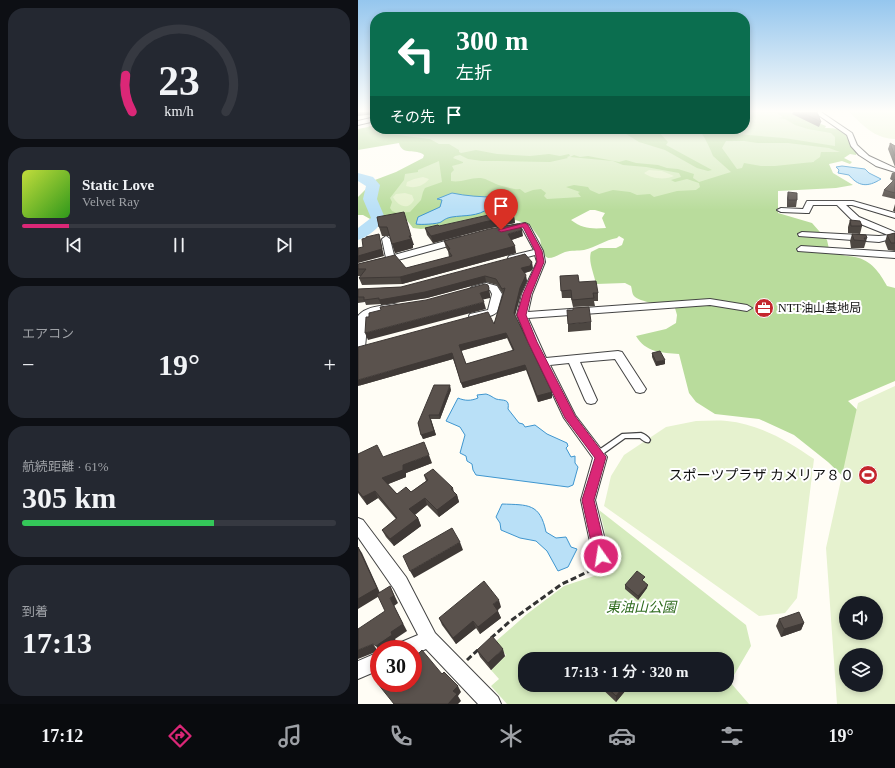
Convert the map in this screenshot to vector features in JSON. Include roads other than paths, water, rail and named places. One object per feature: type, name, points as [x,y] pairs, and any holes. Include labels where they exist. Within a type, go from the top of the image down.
[{"type":"street","points":[[853,145],[868,158],[894,170]]},
{"type":"street","points":[[781,210],[806,211],[810,203],[853,203],[895,216]]},
{"type":"street","points":[[839,203],[856,219],[895,235],[879,239],[801,233],[804,249],[895,255]]},
{"type":"street","points":[[496,231],[525,225],[538,251],[541,262],[527,294],[522,315],[542,362],[570,418],[600,457],[588,500],[601,556]]},
{"type":"street","points":[[358,268],[467,238]]},
{"type":"street","points":[[386,239],[391,259]]},
{"type":"street","points":[[501,262],[538,251]]},
{"type":"street","points":[[462,320],[492,312],[497,294],[494,288],[486,286],[464,292]]},
{"type":"street","points":[[522,315],[710,302],[747,308]]},
{"type":"street","points":[[362,347],[363,316],[370,311],[406,305]]},
{"type":"street","points":[[542,362],[618,355],[640,389]]},
{"type":"street","points":[[573,359],[590,400]]},
{"type":"street","points":[[358,525],[400,583],[429,639],[491,704]]},
{"type":"street","points":[[422,642],[429,639]]},
{"type":"street","points":[[358,670],[370,665]]},
{"type":"lane","points":[[598,454],[624,436],[641,435],[647,440]]},
{"type":"water","points":[[842,166],[865,169],[869,173],[881,179],[867,185],[856,182],[849,175],[838,173],[839,170],[836,167]]},
{"type":"water","points":[[452,193],[495,197],[496,199],[486,206],[489,208],[480,213],[450,217],[436,223],[416,224],[418,217],[440,207],[442,200],[437,199]]},
{"type":"water","points":[[486,394],[507,402],[508,409],[519,423],[523,424],[525,427],[535,425],[547,434],[567,443],[568,446],[566,448],[571,457],[575,456],[575,463],[578,467],[573,485],[568,487],[476,475],[472,464],[467,461],[466,456],[460,453],[465,435],[460,427],[446,421],[458,398],[470,400],[478,398],[477,395]]},
{"type":"water","points":[[502,504],[519,505],[532,508],[540,516],[546,532],[556,538],[566,537],[571,547],[577,549],[568,567],[558,571],[547,551],[536,541],[520,538],[501,530],[500,523],[496,517]]},
{"type":"waterway","points":[[358,177],[368,180],[373,185],[370,199],[378,218],[373,224],[358,235]]},
{"type":"place","name":"NTT油山基地局","points":[[764,308]]},
{"type":"place","name":"スポーツプラザ カメリア８０","points":[[868,475]]},
{"type":"park label","name":"東油山公園","points":[[641,607]]}]
